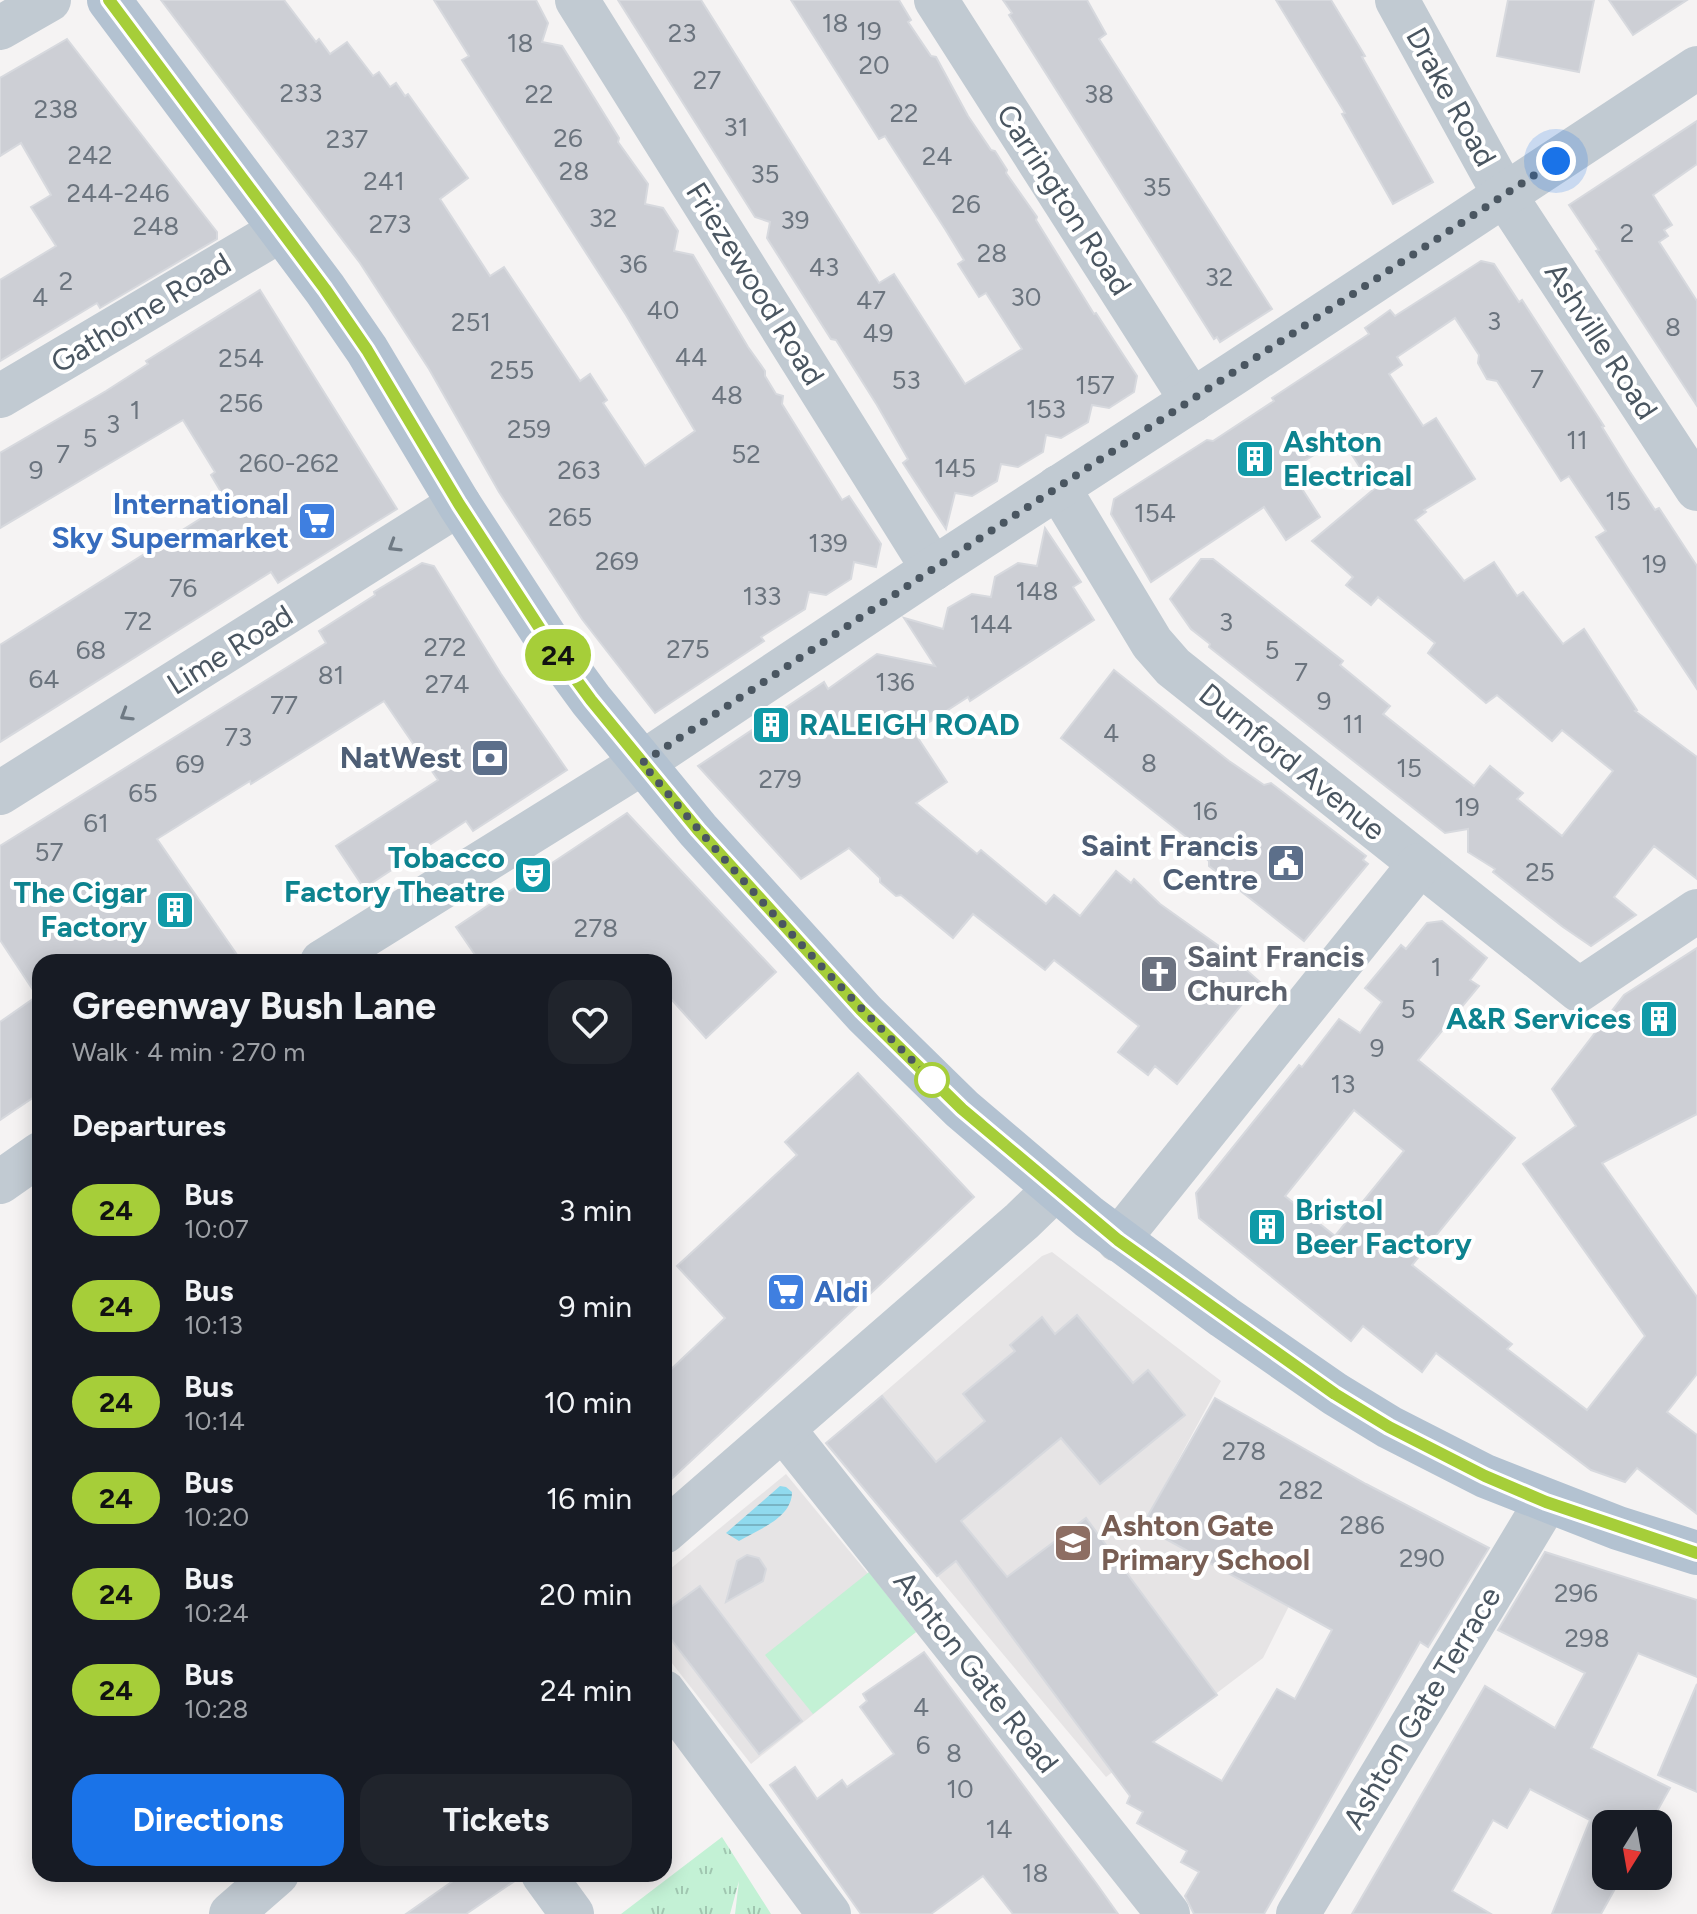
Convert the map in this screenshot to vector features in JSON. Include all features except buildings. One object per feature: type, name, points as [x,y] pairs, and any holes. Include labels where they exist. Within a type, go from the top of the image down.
[{"type":"main road","points":[[109,0],[367,350],[459,504],[550,644],[698,830],[861,1010],[962,1109],[1118,1240],[1335,1394],[1432,1451],[1546,1502],[1697,1553]]},
{"type":"street","points":[[0,28],[49,0]]},
{"type":"street","name":"Friezewood Road","points":[[577,0],[933,569]]},
{"type":"street","name":"Carrington Road","points":[[936,0],[1192,401]]},
{"type":"street","name":"Drake Road","points":[[1397,0],[1504,194]]},
{"type":"street","points":[[335,954],[642,763],[1697,68]]},
{"type":"street","name":"Ashville Road","points":[[1504,194],[1697,489]]},
{"type":"street","name":"Gathorne Road","points":[[0,396],[281,230]]},
{"type":"street","name":"Durnford Avenue","points":[[1058,487],[1162,656],[1419,865],[1579,990],[1697,911]]},
{"type":"street","name":"Lime Road","points":[[0,793],[459,504]]},
{"type":"street","points":[[1118,1240],[1419,865]]},
{"type":"street","points":[[0,1182],[32,1160]]},
{"type":"street","points":[[672,1525],[1055,1189]]},
{"type":"street","name":"Ashton Gate Road","points":[[783,1429],[1168,1914]]},
{"type":"street","name":"Ashton Gate Terrace","points":[[1298,1914],[1546,1502]]},
{"type":"street","points":[[672,1703],[829,1914]]},
{"type":"street","points":[[231,1914],[268,1882]]},
{"type":"street","points":[[549,1882],[572,1914]]},
{"type":"shaded area","name":"Ashton Gate Primary School","points":[[1052,1252],[1221,1381],[1162,1490],[1289,1606],[1263,1658],[1106,1777],[826,1443],[1042,1256]]},
{"type":"shaded area","points":[[786,1474],[916,1632],[751,1764],[672,1663],[672,1567]]},
{"type":"green space","points":[[869,1572],[916,1632],[813,1714],[765,1655]]},
{"type":"green space","points":[[722,1837],[771,1914],[735,1914],[739,1881],[730,1914],[621,1914],[663,1882],[672,1882],[672,1875]]},
{"type":"water","points":[[780,1486],[792,1492],[791,1501],[781,1516],[739,1541],[726,1533]]},
{"type":"bus line","name":"24","points":[[109,0],[325,289],[367,350],[459,504],[550,644],[591,700],[698,830],[861,1010],[962,1109],[1118,1240],[1335,1394],[1389,1427],[1432,1451],[1546,1502],[1697,1553]]},
{"type":"place","name":"Ashton Electrical","points":[[1255,459]]},
{"type":"place","name":"International Sky Supermarket","points":[[317,521]]},
{"type":"place","name":"RALEIGH ROAD","points":[[771,725]]},
{"type":"place","name":"NatWest","points":[[490,758]]},
{"type":"place","name":"Saint Francis Centre","points":[[1286,863]]},
{"type":"place","name":"Tobacco Factory Theatre","points":[[533,875]]},
{"type":"place","name":"The Cigar Factory","points":[[175,910]]},
{"type":"place","name":"Saint Francis Church","points":[[1159,974]]},
{"type":"place","name":"A&R Services","points":[[1659,1019]]},
{"type":"place","name":"Bristol Beer Factory","points":[[1267,1227]]},
{"type":"place","name":"Aldi","points":[[786,1292]]},
{"type":"place","name":"Ashton Gate Primary School","points":[[1073,1543]]},
{"type":"route","points":[[932,1080],[861,1010],[698,830],[642,763],[1556,161]]}]
